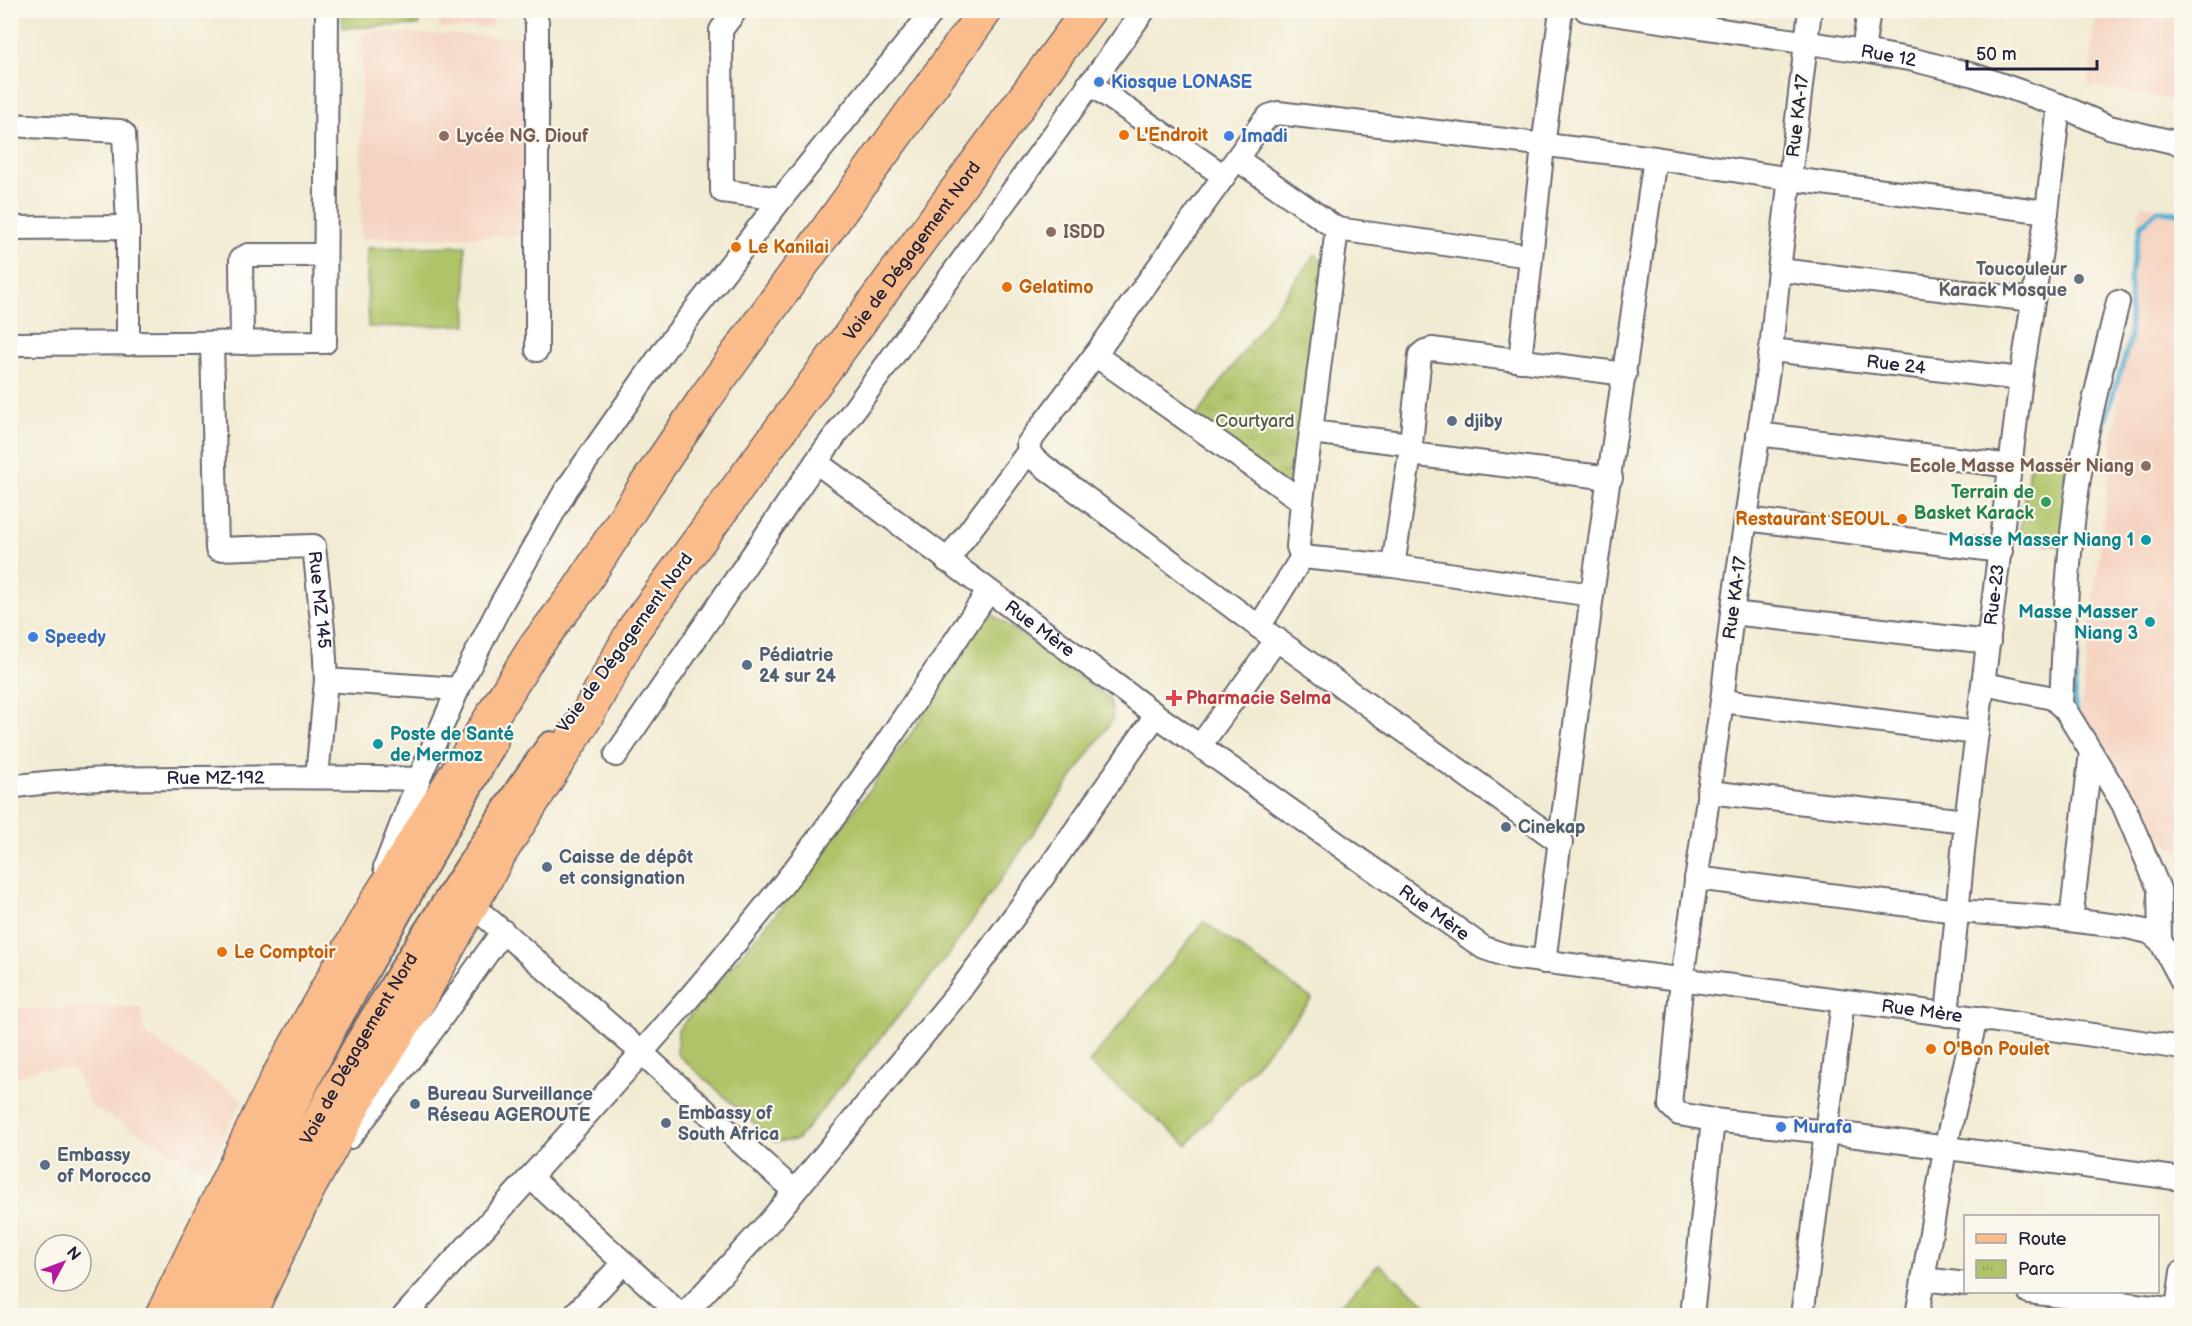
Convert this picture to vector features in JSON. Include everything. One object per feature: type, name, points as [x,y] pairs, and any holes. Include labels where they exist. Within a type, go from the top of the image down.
[{"type":"highway","points":[[162,1316],[278,1077],[378,923],[535,647],[578,591],[704,400],[986,10]]},
{"type":"highway","name":"Voie de Dégagement Nord","points":[[634,629],[1094,13]]},
{"type":"highway","points":[[248,1316],[308,1189],[362,1091],[421,997],[497,858],[586,717],[634,629]]},
{"type":"main road","name":"Voie de Dégagement Nord","points":[[223,1316],[293,1165],[328,1097],[414,953],[521,788],[634,629]]},
{"type":"main road","name":"Voie de Dégagement Nord","points":[[193,1316],[269,1154],[331,1030],[378,923]]},
{"type":"street","points":[[10,344],[325,342],[327,10]]},
{"type":"street","points":[[532,10],[537,22],[537,350]]},
{"type":"street","points":[[736,10],[722,30],[722,191],[781,199]]},
{"type":"street","points":[[378,923],[375,894],[419,779],[458,688],[500,606],[566,490],[668,346],[781,199],[934,10]]},
{"type":"street","points":[[616,755],[816,462],[1144,10]]},
{"type":"street","points":[[1520,361],[1530,256],[1561,10]]},
{"type":"street","name":"Rue 12","points":[[1586,10],[1671,16],[1863,51],[1974,75],[2059,105],[2109,127],[2181,144]]},
{"type":"street","name":"Rue KA-17","points":[[1713,1120],[1679,1114],[1670,1105],[1682,979],[1771,350],[1810,10]]},
{"type":"street","points":[[1863,51],[1869,10]]},
{"type":"street","points":[[1089,83],[1337,229],[1530,256]]},
{"type":"street","name":"Rue-23","points":[[1947,1015],[1966,821],[2021,379],[2047,212],[2059,105]]},
{"type":"street","points":[[1561,843],[1268,633],[1034,459],[1029,452],[1028,444],[1263,122],[1269,116],[1278,113],[1655,158],[1791,179],[2047,212]]},
{"type":"street","points":[[10,126],[122,132],[125,136],[128,344]]},
{"type":"street","points":[[1544,962],[1592,595],[1611,478],[1655,158]]},
{"type":"street","points":[[10,228],[128,227]]},
{"type":"street","points":[[1200,746],[1268,633],[1302,557],[1298,546],[1302,501],[1337,229]]},
{"type":"street","points":[[242,343],[241,259],[248,255],[326,255]]},
{"type":"street","points":[[1779,270],[2033,300]]},
{"type":"street","points":[[2061,704],[2076,498],[2097,387],[2118,302]]},
{"type":"street","name":"Rue MZ 145","points":[[212,343],[217,549],[314,546],[326,680],[317,777]]},
{"type":"street","points":[[1393,566],[1410,449],[1420,355],[1432,349],[1625,374]]},
{"type":"street","name":"Rue 24","points":[[1771,350],[2021,379]]},
{"type":"street","points":[[1095,355],[1302,501]]},
{"type":"street","points":[[1311,432],[1611,478]]},
{"type":"street","points":[[1758,434],[2011,466]]},
{"type":"street","points":[[947,561],[1029,452]]},
{"type":"street","name":"Rue Mère","points":[[816,462],[1156,715],[1484,948],[1511,957],[1544,962],[1976,1018],[2181,1048]]},
{"type":"street","points":[[1746,519],[2001,551]]},
{"type":"street","points":[[1302,557],[1393,566],[1592,595]]},
{"type":"street","points":[[404,1316],[642,1053],[784,884],[854,792],[988,592]]},
{"type":"street","points":[[1732,613],[1989,642]]},
{"type":"street","points":[[326,680],[458,688]]},
{"type":"street","points":[[1984,684],[2053,698],[2061,704],[2123,804],[2160,889],[2160,940]]},
{"type":"street","points":[[1722,701],[1977,733]]},
{"type":"street","points":[[530,1177],[683,1316],[771,1220],[958,993],[1045,874],[1156,715]]},
{"type":"street","points":[[2071,920],[2091,752]]},
{"type":"street","name":"Rue MZ-192","points":[[10,788],[53,781],[101,779],[317,777],[419,779]]},
{"type":"street","points":[[1708,792],[1966,821]]},
{"type":"street","points":[[1696,878],[1957,911],[2127,927],[2149,932],[2160,940],[2181,981]]},
{"type":"street","points":[[471,904],[642,1053],[794,1191]]},
{"type":"street","points":[[308,1189],[429,1035],[503,930]]},
{"type":"street","points":[[1802,1316],[1843,1002]]},
{"type":"street","points":[[1917,1316],[1945,1149],[1976,1018]]},
{"type":"street","points":[[1692,1316],[1713,1120],[1827,1132],[2181,1179]]},
{"type":"street","points":[[573,1316],[615,1272]]},
{"type":"street","points":[[2036,1293],[2176,1312],[2181,1272]]},
{"type":"street","points":[[1923,1279],[1964,1284]]},
{"type":"shaded area","points":[[438,11],[493,11],[493,27],[439,28]]},
{"type":"shaded area","points":[[2095,11],[2181,11],[2181,102],[2088,85]]},
{"type":"shaded area","name":"Lycée NG. Diouf","points":[[362,32],[525,37],[530,236],[361,238]]},
{"type":"shaded area","name":"Ecole Masse Massër Niang","points":[[2141,204],[2181,211],[2181,851],[2168,846],[2079,722]]},
{"type":"shaded area","points":[[140,1007],[144,1033],[242,1099],[207,1172],[91,1106],[74,1069],[39,1068],[11,1080],[11,1009]]},
{"type":"green space","points":[[342,11],[419,11],[419,25],[342,28]]},
{"type":"green space","points":[[465,246],[467,325],[368,327],[367,248]]},
{"type":"green space","name":"Courtyard","points":[[1315,254],[1326,265],[1293,514],[1186,430]]},
{"type":"green space","name":"Terrain de Basket Karack","points":[[2031,458],[2075,465],[2062,547],[2018,540]]},
{"type":"green space","points":[[988,611],[1110,699],[1113,719],[946,958],[797,1140],[775,1142],[677,1054],[678,1030],[794,892],[913,731]]},
{"type":"green space","points":[[1204,922],[1312,999],[1187,1145],[1089,1063]]},
{"type":"green space","points":[[1379,1264],[1439,1315],[1331,1315]]},
{"type":"waterway","points":[[2095,452],[2130,341],[2130,276],[2141,225],[2158,210],[2182,214]]},
{"type":"waterway","points":[[2076,710],[2074,698],[2079,624],[2077,594]]},
{"type":"waterway","points":[[2168,884],[2182,932]]},
{"type":"place","name":"Kiosque LONASE","points":[[1099,82]]},
{"type":"place","name":"L'Endroit","points":[[1124,135]]},
{"type":"place","name":"Lycée NG. Diouf","points":[[444,136]]},
{"type":"place","name":"Imadi","points":[[1229,136]]},
{"type":"place","name":"ISDD","points":[[1051,232]]},
{"type":"place","name":"Le Kanilai","points":[[736,247]]},
{"type":"place","name":"Toucouleur Karack Mosque","points":[[2079,279]]},
{"type":"place","name":"Gelatimo","points":[[1007,287]]},
{"type":"place","name":"djiby","points":[[1452,421]]},
{"type":"place","name":"Ecole Masse Massër Niang","points":[[2146,466]]},
{"type":"place","name":"Terrain de Basket Karack","points":[[2046,502]]},
{"type":"place","name":"Restaurant SEOUL","points":[[1902,519]]},
{"type":"place","name":"Masse Masser Niang 1","points":[[2146,540]]},
{"type":"place","name":"Masse Masser Niang 3","points":[[2150,622]]},
{"type":"place","name":"Speedy","points":[[33,637]]},
{"type":"place","name":"Pédiatrie 24 sur 24","points":[[747,665]]},
{"type":"place","name":"Pharmacie Selma","points":[[1174,698]]},
{"type":"place","name":"Poste de Santé de Mermoz","points":[[378,744]]},
{"type":"place","name":"Cinekap","points":[[1506,827]]},
{"type":"place","name":"Caisse de dépôt et consignation","points":[[547,867]]},
{"type":"place","name":"Le Comptoir","points":[[222,952]]},
{"type":"place","name":"O'Bon Poulet","points":[[1931,1049]]},
{"type":"place","name":"Bureau Surveillance Réseau AGEROUTE","points":[[415,1104]]},
{"type":"place","name":"Embassy of South Africa","points":[[666,1123]]},
{"type":"place","name":"Murafa","points":[[1781,1127]]},
{"type":"place","name":"Embassy of Morocco","points":[[45,1165]]}]
